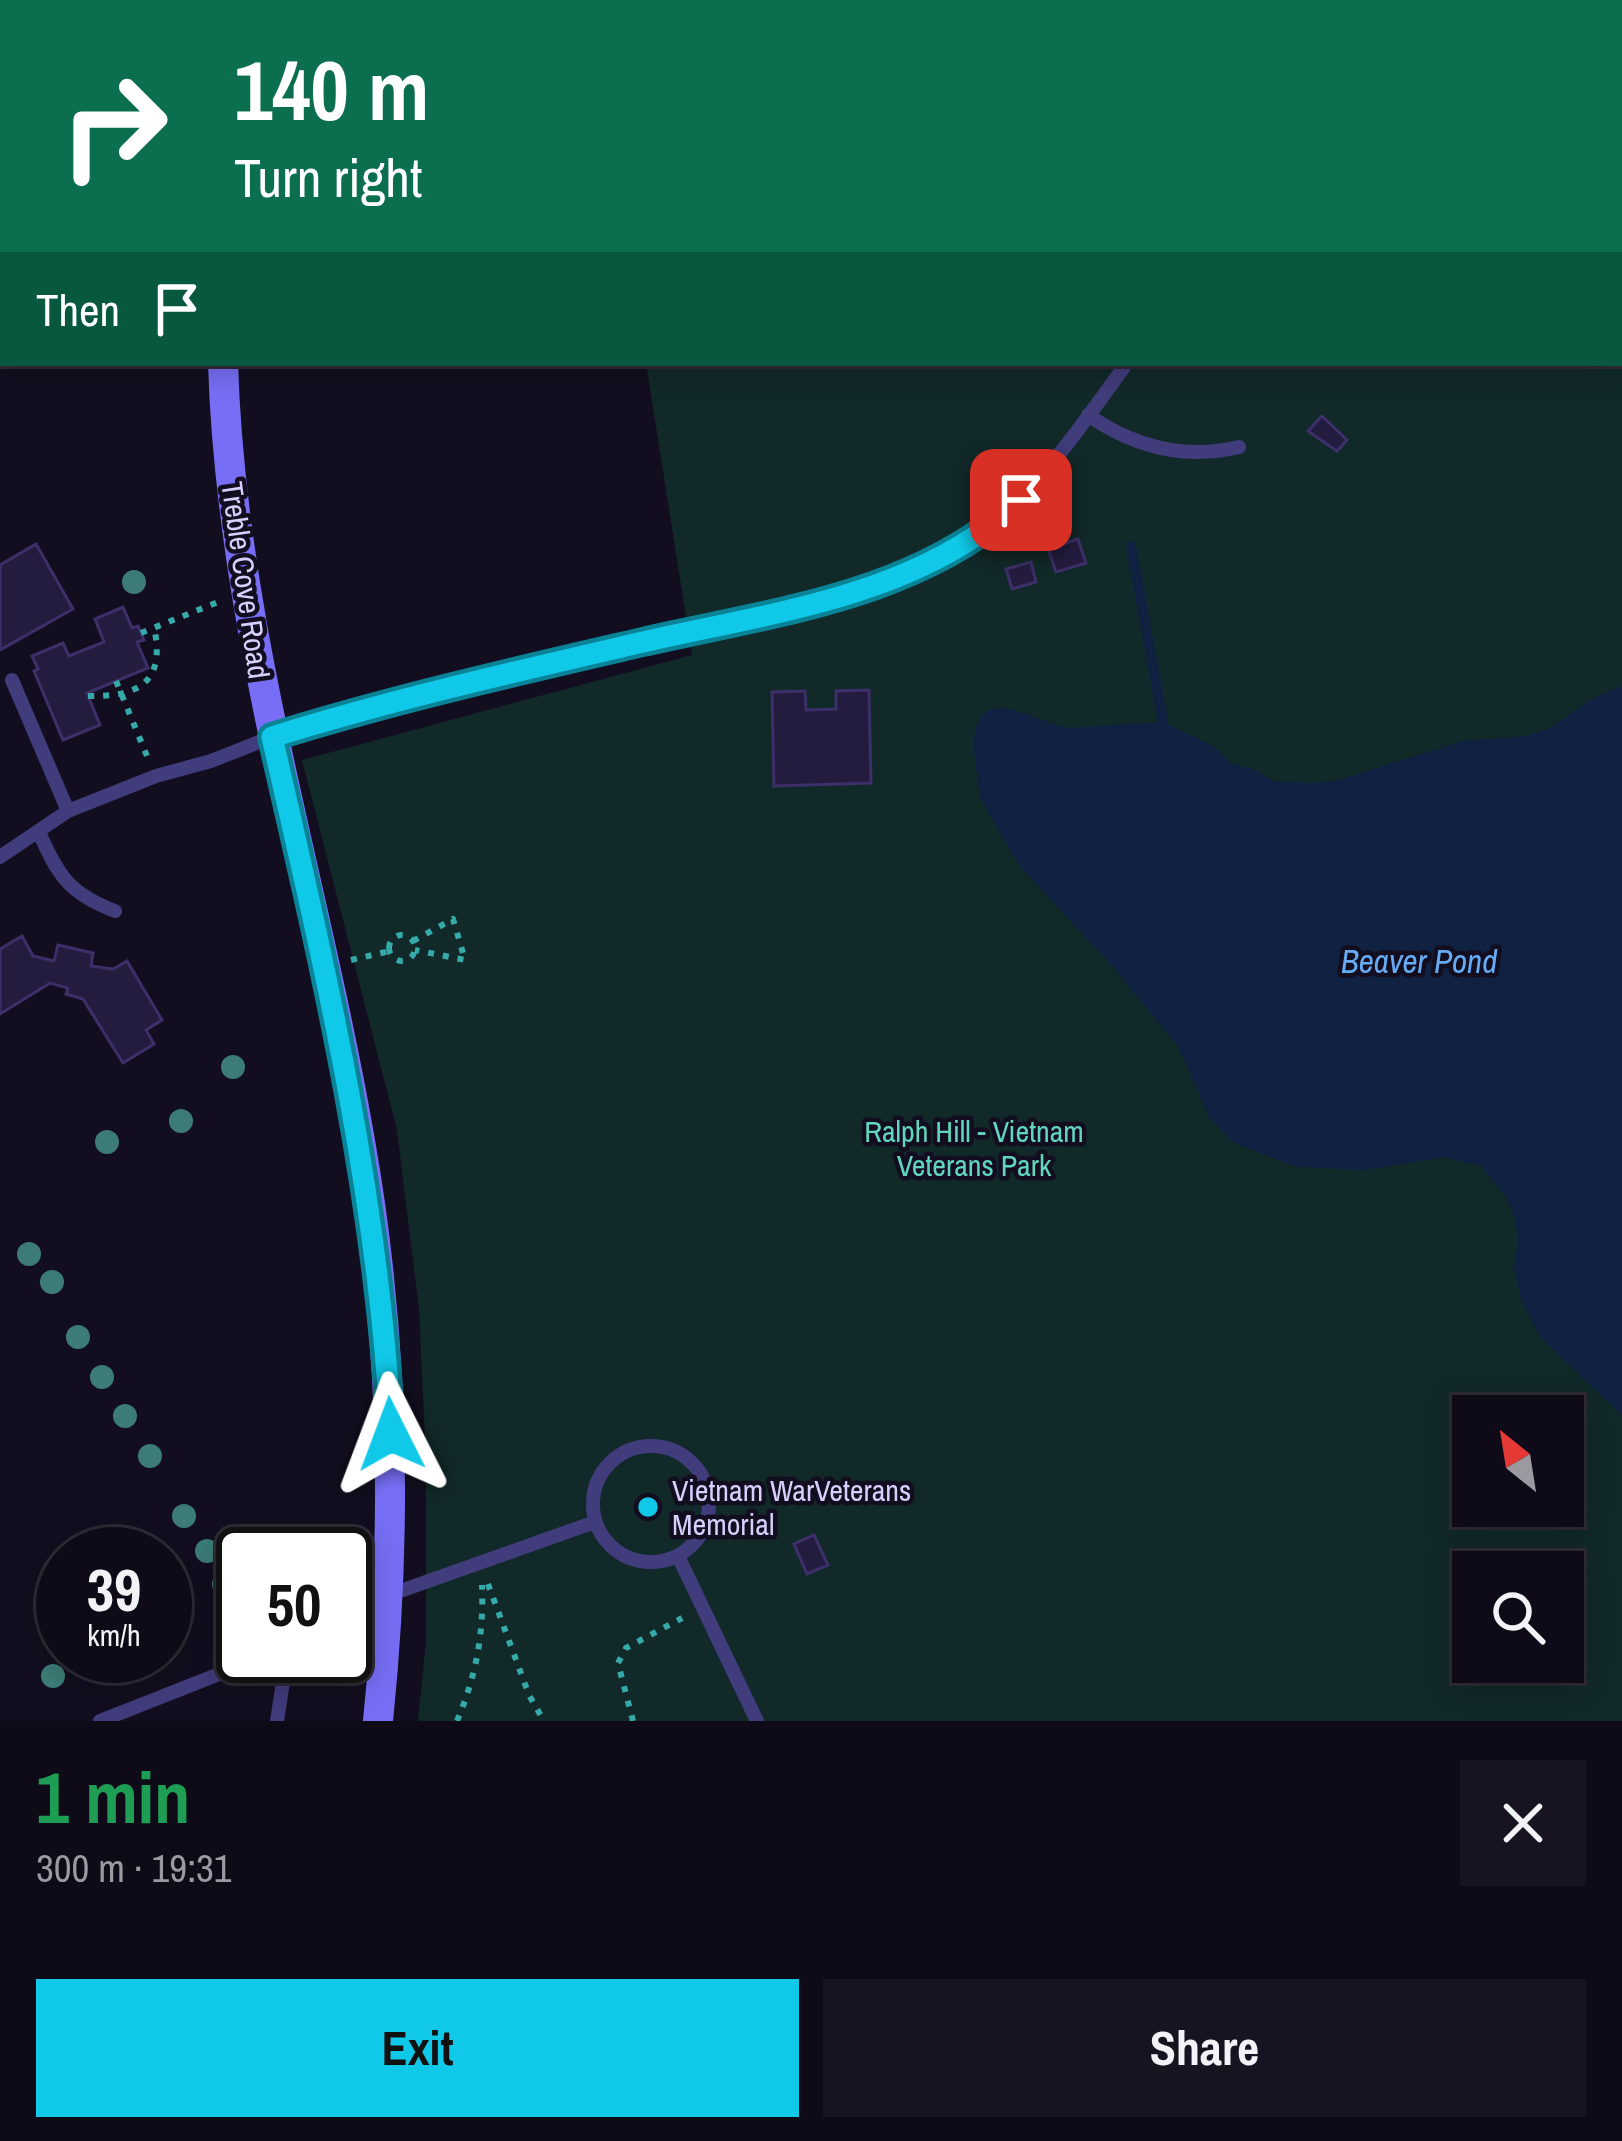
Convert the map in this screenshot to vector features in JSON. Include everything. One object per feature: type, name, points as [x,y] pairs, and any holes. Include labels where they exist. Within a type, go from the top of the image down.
[{"type":"main road","name":"Treble Cove Road","points":[[223,366],[241,567],[369,1197],[383,1311],[390,1414],[389,1605],[378,1721]]},
{"type":"lane","points":[[0,857],[68,812],[272,737],[903,576],[951,553],[1000,520],[1039,479],[1125,366]]},
{"type":"lane","points":[[1088,415],[1140,445],[1173,451],[1239,448]]},
{"type":"lane","points":[[12,680],[68,812]]},
{"type":"lane","points":[[39,832],[71,889],[116,911]]},
{"type":"lane","points":[[638,1447],[676,1452],[696,1467],[710,1503],[704,1528],[678,1556],[646,1563],[608,1545],[595,1522],[593,1490],[615,1458],[638,1447]]},
{"type":"lane","points":[[372,1614],[481,1563],[595,1522]]},
{"type":"lane","points":[[678,1556],[758,1721]]},
{"type":"lane","points":[[100,1721],[216,1675]]},
{"type":"lane","points":[[277,1721],[283,1683]]},
{"type":"path","points":[[141,633],[215,602]]},
{"type":"path","points":[[88,696],[123,697],[155,670],[154,627]]},
{"type":"path","points":[[116,681],[156,776]]},
{"type":"path","points":[[453,919],[465,960],[414,946],[453,919]]},
{"type":"path","points":[[457,1721],[472,1684],[484,1626],[481,1563]]},
{"type":"path","points":[[481,1563],[529,1695],[544,1721]]},
{"type":"path","points":[[633,1721],[618,1663],[626,1648],[702,1606]]},
{"type":"green space","name":"Ralph Hill - Vietnam Veterans Park","points":[[646,366],[1622,366],[1622,1721],[418,1721],[426,1642],[426,1461],[419,1309],[397,1130],[302,760],[692,655]]},
{"type":"water","name":"Beaver Pond","points":[[1622,686],[1622,1415],[1539,1336],[1521,1298],[1514,1268],[1515,1218],[1506,1197],[1481,1166],[1444,1157],[1365,1170],[1297,1167],[1232,1142],[1209,1117],[1178,1046],[1019,865],[980,798],[973,743],[977,723],[993,709],[1007,708],[1067,728],[1163,722],[1211,745],[1233,764],[1274,781],[1335,781],[1463,741],[1526,736],[1548,729],[1594,698]]},
{"type":"building","points":[[1322,416],[1347,440],[1337,451],[1308,431]]},
{"type":"building","points":[[1078,539],[1086,563],[1056,572],[1048,549]]},
{"type":"building","points":[[36,544],[73,609],[0,650],[0,565]]},
{"type":"building","points":[[1031,562],[1036,582],[1012,589],[1006,569]]},
{"type":"building","points":[[123,607],[132,628],[138,626],[144,640],[137,642],[148,668],[87,693],[100,725],[63,740],[32,656],[63,643],[69,656],[104,642],[95,619]]},
{"type":"building","points":[[869,690],[871,783],[774,786],[772,692],[805,691],[806,710],[836,709],[836,691]]},
{"type":"building","points":[[22,936],[33,956],[54,961],[58,945],[93,953],[91,966],[113,969],[127,961],[162,1020],[146,1030],[154,1044],[123,1063],[83,999],[50,983],[0,1014],[0,949]]},
{"type":"building","points":[[814,1535],[828,1565],[807,1574],[794,1544]]},
{"type":"waterway","points":[[1131,546],[1165,732]]},
{"type":"place","name":"Vietnam WarVeterans Memorial","points":[[648,1507]]},
{"type":"route","points":[[391,1434],[383,1311],[360,1140],[272,737],[472,682],[872,587],[951,553],[1021,500]]}]
